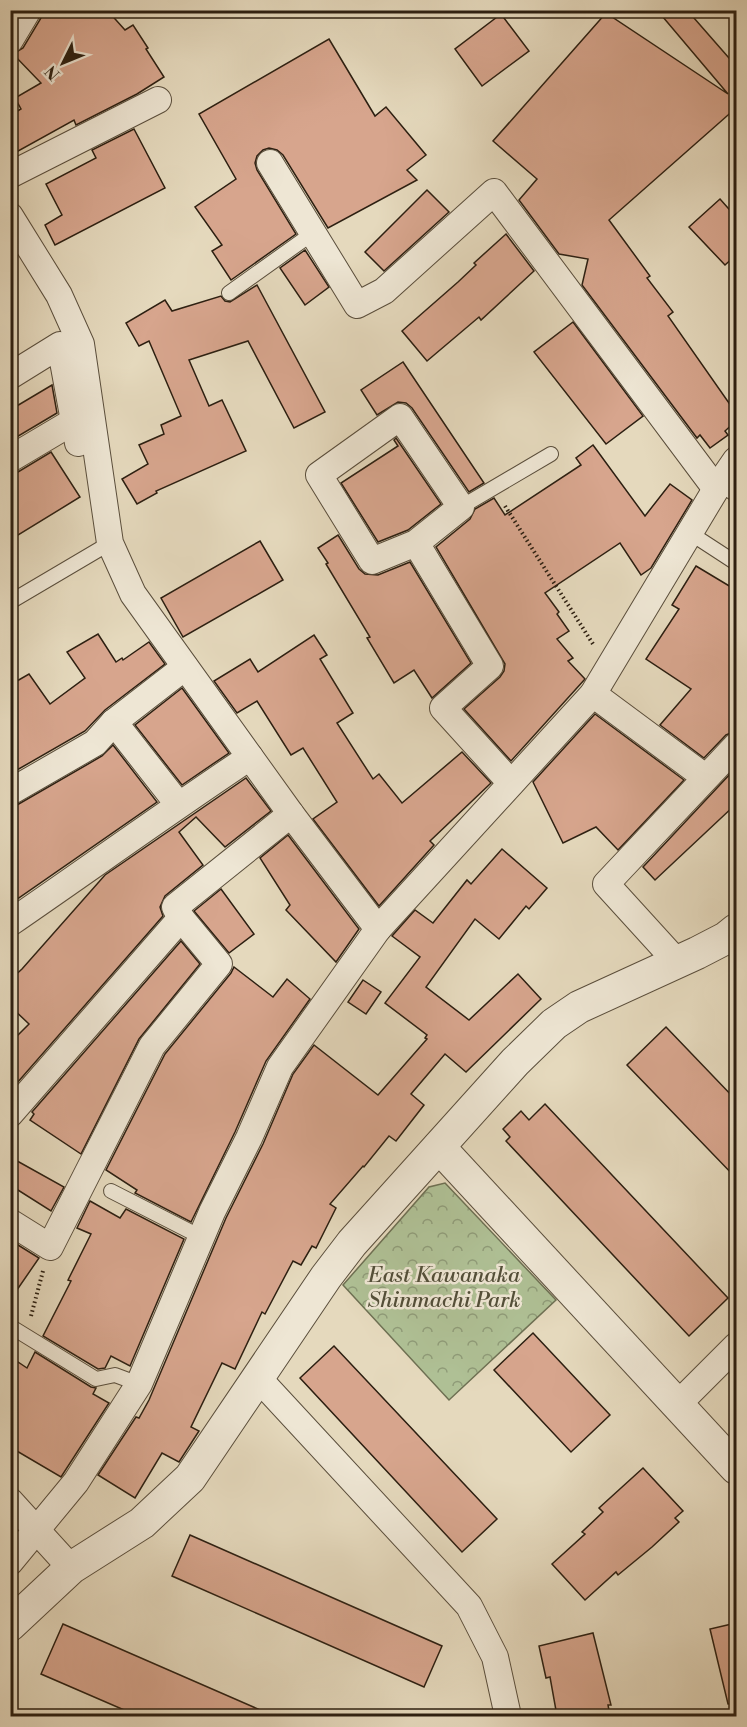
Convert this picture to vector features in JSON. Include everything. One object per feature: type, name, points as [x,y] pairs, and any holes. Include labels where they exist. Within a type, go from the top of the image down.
[{"type":"street","points":[[10,40],[28,10]]},
{"type":"street","points":[[10,175],[158,100]]},
{"type":"street","points":[[270,163],[357,305],[384,291],[494,192],[724,489]]},
{"type":"street","points":[[10,216],[59,295],[81,344],[110,543],[133,594],[291,814],[378,929]]},
{"type":"street","points":[[10,376],[60,345],[86,495],[103,496]]},
{"type":"street","points":[[400,417],[461,507],[416,543],[372,561],[319,475],[400,417]]},
{"type":"street","points":[[10,459],[74,421]]},
{"type":"street","points":[[10,1562],[76,1482],[139,1384],[201,1237],[249,1138],[280,1067],[378,929],[593,694],[690,533],[724,489],[736,460]]},
{"type":"street","points":[[416,543],[490,666],[442,708],[511,783]]},
{"type":"street","points":[[10,792],[95,743],[114,722],[185,667]]},
{"type":"street","points":[[593,694],[705,777]]},
{"type":"street","points":[[114,722],[178,804]]},
{"type":"street","points":[[677,962],[606,884],[736,746]]},
{"type":"street","points":[[10,923],[178,804],[250,757]]},
{"type":"street","points":[[10,1222],[50,1247],[152,1046],[219,964],[175,907],[291,814]]},
{"type":"street","points":[[10,1114],[182,918]]},
{"type":"street","points":[[10,1624],[71,1568],[142,1523],[190,1478],[326,1277],[352,1243],[515,1062],[554,1024],[579,1007],[726,938],[736,930]]},
{"type":"street","points":[[439,1147],[676,1405],[736,1467]]},
{"type":"street","points":[[676,1405],[736,1346]]},
{"type":"street","points":[[259,1379],[469,1606],[495,1657],[508,1716]]},
{"type":"street","points":[[10,1501],[71,1568]]},
{"type":"lane","points":[[229,293],[313,233]]},
{"type":"lane","points":[[461,507],[551,454]]},
{"type":"lane","points":[[690,533],[736,563]]},
{"type":"lane","points":[[10,602],[110,543]]},
{"type":"lane","points":[[111,1191],[201,1237]]},
{"type":"lane","points":[[13,1328],[96,1379],[115,1375],[139,1384]]},
{"type":"path","points":[[493,488],[609,669]]},
{"type":"path","points":[[26,1336],[50,1247]]},
{"type":"green space","name":"East Kawanaka Shinmachi Park","points":[[445,1183],[556,1300],[449,1400],[343,1285],[429,1187]]},
{"type":"building","points":[[43,10],[107,10],[125,30],[133,25],[164,77],[137,94],[76,125],[74,120],[11,155],[11,115],[21,109],[15,98],[41,83],[13,54],[23,48],[41,18]]},
{"type":"building","points":[[657,10],[687,10],[736,66],[736,108],[609,220],[650,276],[647,278],[673,312],[668,316],[736,413],[736,421],[725,431],[728,435],[710,448],[700,435],[697,438],[582,285],[588,259],[559,254],[519,200],[537,179],[493,141],[606,13],[728,94]]},
{"type":"building","points":[[501,14],[529,51],[482,86],[455,49]]},
{"type":"building","points":[[329,39],[375,116],[386,107],[426,155],[407,170],[417,180],[328,228],[283,155],[269,148],[263,150],[257,156],[255,163],[257,170],[296,234],[231,280],[212,251],[222,245],[195,207],[236,179],[199,114]]},
{"type":"building","points":[[134,129],[165,188],[55,245],[45,225],[62,215],[46,184],[96,158],[92,150]]},
{"type":"building","points":[[427,190],[449,212],[384,271],[365,252]]},
{"type":"building","points":[[720,199],[736,217],[736,255],[725,265],[689,227]]},
{"type":"building","points":[[506,234],[534,271],[481,320],[479,317],[427,361],[402,331],[458,282],[476,265],[474,263]]},
{"type":"building","points":[[305,250],[329,287],[305,305],[280,268]]},
{"type":"building","points":[[257,285],[325,412],[294,428],[248,341],[189,360],[209,406],[222,400],[246,451],[156,491],[157,493],[137,504],[122,479],[148,464],[139,445],[164,434],[161,425],[181,416],[149,341],[139,346],[126,323],[165,300],[172,311],[221,296],[225,301],[230,302]]},
{"type":"building","points":[[573,322],[643,416],[606,444],[534,352]]},
{"type":"building","points":[[403,362],[484,483],[469,492],[412,408],[406,403],[398,402],[377,415],[361,390]]},
{"type":"building","points":[[52,385],[57,413],[10,441],[10,410]]},
{"type":"building","points":[[396,438],[441,504],[408,530],[378,542],[341,483],[398,446],[394,440]]},
{"type":"building","points":[[593,445],[645,516],[670,484],[692,500],[651,568],[641,575],[620,543],[545,593],[569,631],[557,639],[573,658],[568,661],[585,679],[511,761],[464,709],[500,677],[505,664],[436,547],[470,519],[475,509],[494,498],[505,515],[581,465],[576,458]]},
{"type":"building","points":[[51,452],[80,497],[10,540],[10,474],[18,472]]},
{"type":"building","points":[[338,535],[359,569],[365,574],[378,575],[410,562],[471,663],[432,698],[414,670],[394,683],[367,638],[370,637],[318,548]]},
{"type":"building","points":[[260,541],[283,580],[183,637],[161,598]]},
{"type":"building","points":[[696,566],[736,590],[736,731],[726,735],[704,758],[660,725],[691,689],[646,659],[679,609],[672,605]]},
{"type":"building","points":[[98,634],[116,662],[122,658],[123,660],[149,642],[165,664],[105,710],[85,731],[10,774],[10,685],[29,674],[50,704],[85,678],[67,652]]},
{"type":"building","points":[[314,635],[327,655],[320,659],[353,713],[337,723],[373,779],[379,774],[402,803],[462,752],[491,783],[430,841],[434,845],[379,906],[313,819],[337,802],[303,748],[291,755],[257,701],[237,713],[214,681],[250,659],[258,672]]},
{"type":"building","points":[[182,688],[229,753],[182,785],[135,725]]},
{"type":"building","points":[[595,714],[684,780],[618,850],[596,827],[563,843],[533,782]]},
{"type":"building","points":[[113,745],[157,802],[10,904],[10,807],[102,756]]},
{"type":"building","points":[[731,773],[736,779],[736,804],[655,880],[643,867]]},
{"type":"building","points":[[246,778],[271,811],[225,847],[196,817],[179,832],[203,865],[165,896],[160,907],[163,916],[10,1091],[10,1043],[29,1024],[10,1006],[10,980],[105,875]]},
{"type":"building","points":[[288,835],[359,929],[336,962],[286,910],[290,905],[260,858]]},
{"type":"building","points":[[502,849],[547,888],[529,909],[526,906],[499,939],[475,919],[426,987],[469,1020],[518,974],[541,999],[466,1072],[445,1054],[411,1094],[424,1105],[396,1141],[389,1136],[330,1204],[336,1208],[316,1248],[312,1246],[301,1265],[293,1261],[265,1314],[262,1312],[235,1369],[222,1363],[191,1427],[199,1431],[179,1462],[162,1453],[135,1498],[98,1475],[136,1417],[139,1418],[149,1400],[226,1218],[263,1144],[293,1074],[314,1045],[378,1095],[427,1039],[425,1038],[427,1035],[385,1003],[420,957],[392,936],[415,910],[433,923],[467,880],[471,884]]},
{"type":"building","points":[[221,889],[254,934],[229,953],[194,911]]},
{"type":"building","points":[[181,941],[200,964],[139,1039],[81,1154],[30,1120],[34,1114],[32,1112]]},
{"type":"building","points":[[234,967],[273,997],[287,979],[310,999],[266,1061],[235,1132],[191,1222],[135,1193],[137,1190],[106,1170],[165,1054]]},
{"type":"building","points":[[363,980],[381,992],[366,1014],[348,1002]]},
{"type":"building","points":[[666,1027],[736,1100],[736,1178],[627,1065]]},
{"type":"building","points":[[545,1104],[728,1298],[689,1336],[506,1141],[510,1137],[503,1129],[521,1111],[529,1120]]},
{"type":"building","points":[[10,1157],[64,1187],[51,1211],[10,1185]]},
{"type":"building","points":[[90,1201],[120,1218],[126,1209],[184,1239],[130,1366],[111,1356],[105,1368],[98,1369],[43,1336],[71,1281],[68,1280],[91,1234],[77,1228]]},
{"type":"building","points":[[10,1240],[39,1258],[10,1300]]},
{"type":"building","points":[[533,1333],[610,1415],[571,1452],[494,1370]]},
{"type":"building","points":[[334,1346],[497,1519],[462,1552],[300,1378]]},
{"type":"building","points":[[35,1352],[96,1388],[93,1394],[109,1403],[61,1477],[10,1447],[10,1375],[18,1362],[27,1368]]},
{"type":"building","points":[[643,1468],[683,1511],[675,1518],[679,1522],[652,1547],[618,1575],[616,1572],[585,1600],[552,1564],[585,1534],[582,1532],[603,1512],[599,1508]]},
{"type":"building","points":[[190,1535],[442,1646],[424,1687],[172,1576]]},
{"type":"building","points":[[736,1623],[736,1703],[728,1704],[710,1629]]},
{"type":"building","points":[[63,1624],[274,1716],[138,1716],[41,1674]]},
{"type":"building","points":[[593,1633],[611,1705],[608,1705],[610,1716],[557,1716],[550,1677],[546,1678],[539,1646]]}]
